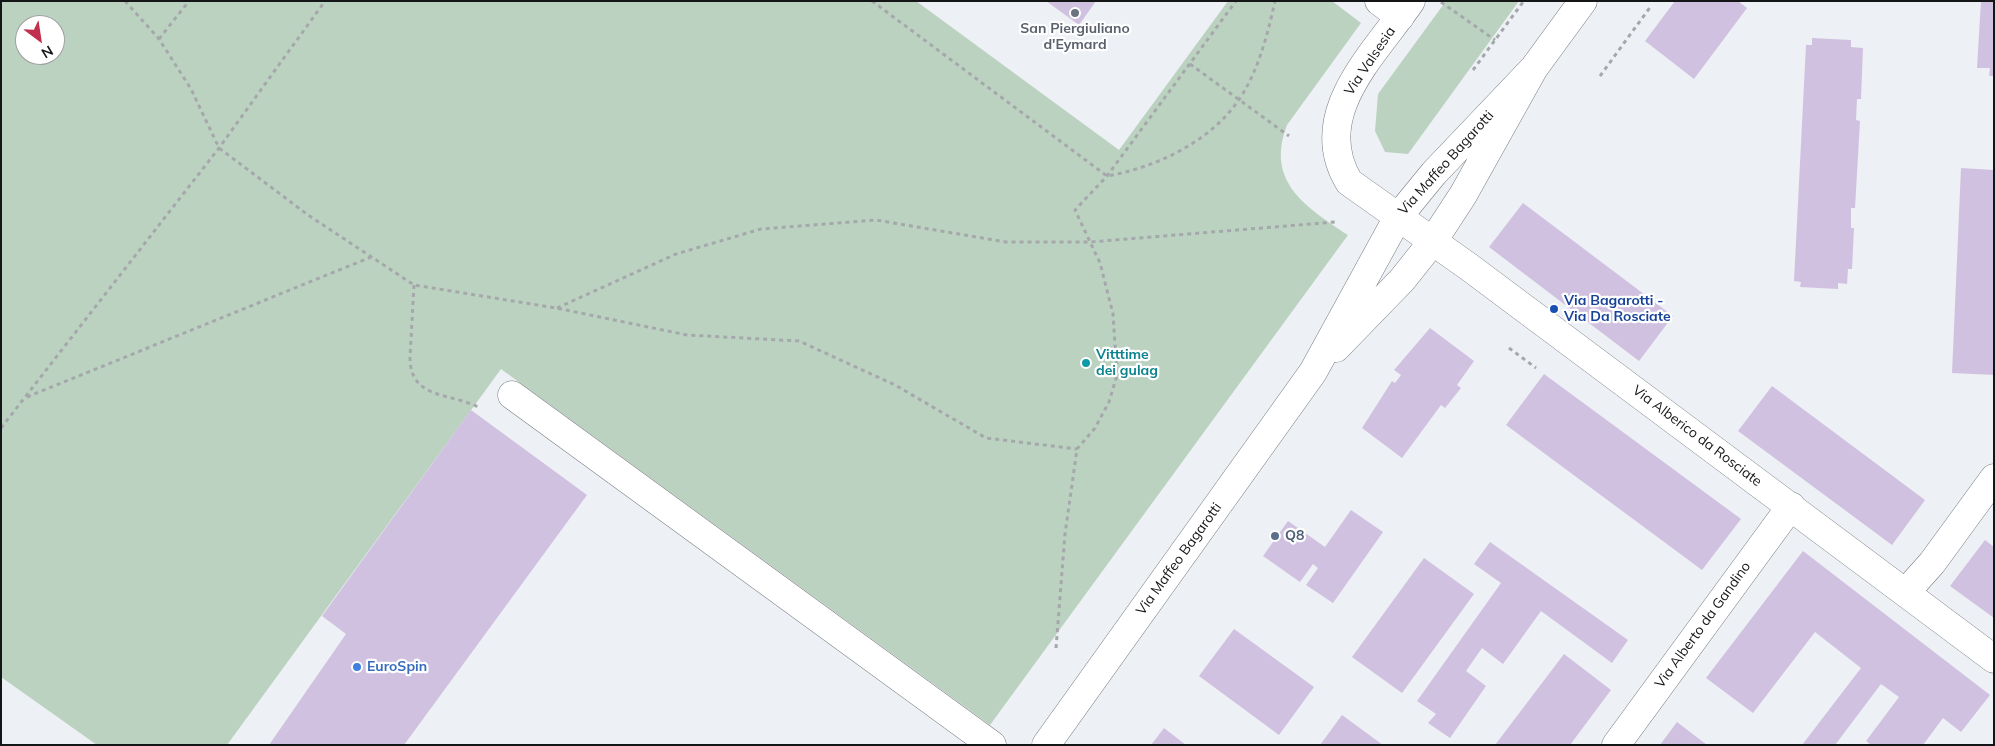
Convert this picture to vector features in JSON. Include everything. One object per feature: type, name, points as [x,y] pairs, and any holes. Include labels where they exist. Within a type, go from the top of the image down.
[{"type":"street","name":"Via Maffeo Bagarotti","points":[[1313,372],[1402,280],[1434,242],[1463,195],[1534,68],[1583,1]]},
{"type":"street","name":"Via Valsesia","points":[[1396,6],[1349,89],[1336,120],[1335,134],[1340,162],[1349,182],[1398,217]]},
{"type":"street","name":"Via Maffeo Bagarotti","points":[[1046,745],[1313,372],[1398,217],[1434,173],[1534,68]]},
{"type":"street","name":"Via Alberico da Rosciate","points":[[1398,217],[1994,658]]},
{"type":"street","points":[[512,395],[992,745]]},
{"type":"street","points":[[1906,592],[1932,563],[1994,478]]},
{"type":"street","name":"Via Alberto da Gandino","points":[[1616,745],[1791,506]]},
{"type":"path","points":[[125,1],[160,39],[192,89],[219,148],[308,215],[414,285],[556,308],[687,335],[799,341],[895,385],[986,438],[1077,449]]},
{"type":"path","points":[[160,39],[189,1]]},
{"type":"path","points":[[1,428],[219,148],[325,1]]},
{"type":"path","points":[[872,1],[1108,176]]},
{"type":"path","points":[[1056,648],[1064,534],[1077,449],[1095,428],[1109,402],[1117,375],[1113,314],[1100,264],[1075,210],[1108,176],[1236,1]]},
{"type":"path","points":[[1108,176],[1148,166],[1175,153],[1204,134],[1239,100],[1255,70],[1275,1]]},
{"type":"path","points":[[1440,1],[1495,40]]},
{"type":"path","points":[[1473,70],[1524,2]]},
{"type":"path","points":[[1600,76],[1651,6]]},
{"type":"path","points":[[1190,64],[1289,136]]},
{"type":"path","points":[[556,308],[676,254],[761,229],[876,220],[1006,242],[1090,242],[1335,222]]},
{"type":"path","points":[[25,397],[371,257]]},
{"type":"path","points":[[414,285],[410,363],[414,379],[421,387],[432,392],[464,400],[480,408]]},
{"type":"path","points":[[1509,348],[1536,368]]},
{"type":"green space","points":[[1,1],[916,1],[1119,150],[1228,1],[1332,1],[1361,23],[1287,125],[1282,145],[1281,162],[1286,177],[1294,191],[1304,203],[1348,235],[990,725],[501,369],[227,745],[97,745],[1,677]]},
{"type":"green space","points":[[1446,1],[1519,1],[1408,154],[1385,152],[1375,131],[1378,94]]},
{"type":"building","name":"San Piergiuliano d'Eymard","points":[[1046,1],[1096,1],[1079,25]]},
{"type":"building","points":[[1675,1],[1738,1],[1747,8],[1694,79],[1645,41]]},
{"type":"building","points":[[1981,1],[1994,1],[1994,76],[1989,76],[1990,68],[1977,68]]},
{"type":"building","points":[[1812,38],[1851,40],[1851,47],[1863,48],[1861,99],[1857,99],[1856,120],[1860,121],[1855,208],[1851,208],[1851,228],[1854,228],[1852,269],[1848,269],[1847,284],[1838,283],[1838,289],[1800,287],[1801,282],[1794,281],[1806,45],[1812,45]]},
{"type":"building","points":[[1961,168],[1994,170],[1994,375],[1952,373]]},
{"type":"building","points":[[1523,203],[1673,316],[1639,361],[1489,247]]},
{"type":"building","points":[[1430,328],[1474,361],[1457,385],[1461,388],[1445,408],[1441,405],[1402,458],[1362,428],[1392,381],[1395,383],[1401,375],[1394,370]]},
{"type":"building","points":[[1544,374],[1741,519],[1702,570],[1506,425]]},
{"type":"building","points":[[1772,386],[1925,500],[1892,545],[1738,431]]},
{"type":"building","points":[[471,410],[587,495],[404,745],[269,745],[346,634],[322,616]]},
{"type":"building","points":[[1351,510],[1383,532],[1333,603],[1306,585],[1318,568],[1313,564],[1300,582],[1263,556],[1288,521],[1325,547]]},
{"type":"building","points":[[1985,540],[1994,547],[1994,618],[1950,586]]},
{"type":"building","points":[[1490,542],[1628,640],[1612,663],[1541,611],[1503,664],[1482,648],[1466,671],[1486,686],[1450,738],[1428,723],[1436,714],[1417,701],[1501,583],[1474,564]]},
{"type":"building","points":[[1803,551],[1990,695],[1961,732],[1943,718],[1923,745],[1871,745],[1866,741],[1899,697],[1881,684],[1835,745],[1802,745],[1861,668],[1815,632],[1753,713],[1706,678]]},
{"type":"building","points":[[1424,558],[1474,594],[1402,693],[1352,657]]},
{"type":"building","points":[[1234,629],[1314,687],[1279,735],[1199,676]]},
{"type":"building","points":[[1564,654],[1611,690],[1570,745],[1495,745]]},
{"type":"building","points":[[1342,715],[1383,745],[1320,745]]},
{"type":"building","points":[[1677,722],[1707,745],[1660,745]]},
{"type":"building","points":[[1164,728],[1186,745],[1151,745]]},
{"type":"place","name":"San Piergiuliano d'Eymard","points":[[1075,13]]},
{"type":"place","name":"Via Bagarotti - Via Da Rosciate","points":[[1554,309]]},
{"type":"place","name":"Vitttime dei gulag","points":[[1086,363]]},
{"type":"place","name":"Q8","points":[[1275,536]]},
{"type":"place","name":"EuroSpin","points":[[357,667]]}]
